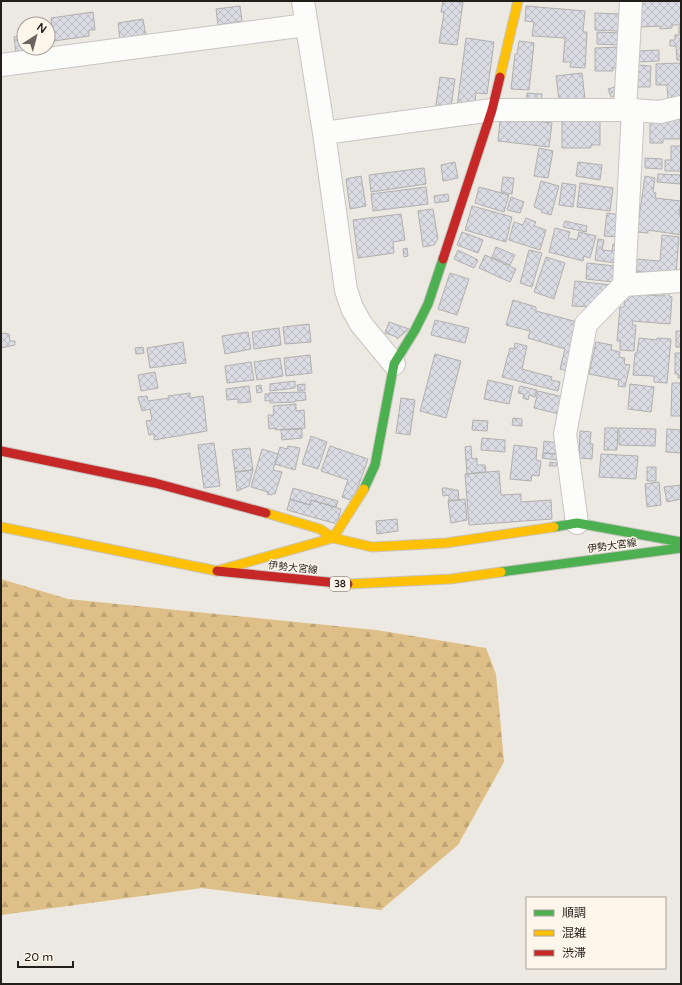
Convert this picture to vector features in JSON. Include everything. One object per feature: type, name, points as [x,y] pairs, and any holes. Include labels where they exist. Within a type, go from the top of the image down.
[{"type":"street","points":[[303,1],[324,133],[346,290],[352,308],[361,324],[394,364]]},
{"type":"street","points":[[215,571],[333,538],[364,489],[375,465],[394,364],[428,304],[492,110],[518,1]]},
{"type":"street","points":[[624,285],[631,1]]},
{"type":"street","points":[[1,65],[306,25]]},
{"type":"street","points":[[324,133],[492,110],[629,110],[660,112],[681,106]]},
{"type":"street","points":[[577,523],[565,434],[586,324],[624,285],[681,281]]},
{"type":"street","points":[[1,451],[155,483],[229,502],[320,529],[333,538],[372,547],[446,543],[577,523],[681,542]]},
{"type":"street","name":"伊勢大宮線","points":[[1,527],[215,571],[342,584],[451,578],[681,548]]},
{"type":"green space","points":[[1,579],[68,599],[376,630],[486,648],[496,674],[504,762],[458,845],[381,910],[202,888],[1,915]]},
{"type":"building","points":[[443,1],[463,2],[457,45],[439,43],[444,13],[441,12]]},
{"type":"building","points":[[639,1],[681,1],[681,25],[672,25],[672,28],[660,29],[660,26],[640,27]]},
{"type":"building","points":[[240,6],[242,21],[218,25],[216,9]]},
{"type":"building","points":[[526,6],[585,11],[583,32],[587,32],[585,68],[570,67],[571,62],[563,62],[565,38],[532,36],[534,22],[525,21]]},
{"type":"building","points":[[93,12],[95,30],[89,30],[89,36],[56,41],[56,17]]},
{"type":"building","points":[[595,13],[619,14],[618,31],[595,30]]},
{"type":"building","points":[[143,19],[146,36],[120,40],[118,23]]},
{"type":"building","points":[[681,26],[681,60],[677,60],[676,46],[670,46],[670,40],[675,40],[675,35],[679,35],[679,27]]},
{"type":"building","points":[[597,32],[621,33],[620,45],[597,44]]},
{"type":"building","points":[[14,37],[16,37],[16,54]]},
{"type":"building","points":[[466,38],[494,42],[487,94],[476,93],[474,109],[457,107]]},
{"type":"building","points":[[519,41],[534,43],[529,90],[511,89],[515,54],[517,54]]},
{"type":"building","points":[[620,47],[619,68],[613,68],[613,71],[595,71],[595,48]]},
{"type":"building","points":[[659,50],[659,61],[638,62],[638,51]]},
{"type":"building","points":[[681,63],[681,99],[668,100],[667,85],[656,85],[656,64]]},
{"type":"building","points":[[637,65],[651,66],[650,87],[636,87]]},
{"type":"building","points":[[582,73],[585,99],[568,101],[568,98],[559,100],[556,76]]},
{"type":"building","points":[[440,77],[455,79],[451,107],[436,105]]},
{"type":"building","points":[[615,87],[617,95],[611,97],[608,89]]},
{"type":"building","points":[[527,93],[542,94],[541,104],[526,103]]},
{"type":"building","points":[[650,117],[681,118],[681,139],[663,139],[663,143],[650,143]]},
{"type":"building","points":[[513,118],[552,123],[549,147],[498,141],[500,121],[513,122]]},
{"type":"building","points":[[562,121],[600,121],[600,145],[591,145],[591,148],[562,148]]},
{"type":"building","points":[[671,146],[681,146],[681,171],[665,171],[665,160],[671,160]]},
{"type":"building","points":[[539,148],[553,151],[548,178],[534,176]]},
{"type":"building","points":[[645,158],[662,159],[662,169],[645,168]]},
{"type":"building","points":[[455,162],[458,178],[443,181],[441,165]]},
{"type":"building","points":[[578,162],[602,165],[600,180],[576,176]]},
{"type":"building","points":[[424,168],[426,184],[371,192],[369,175]]},
{"type":"building","points":[[658,174],[681,175],[681,184],[657,182]]},
{"type":"building","points":[[361,176],[366,206],[350,209],[346,179]]},
{"type":"building","points":[[645,176],[655,178],[653,192],[656,193],[655,198],[681,201],[679,214],[681,214],[681,235],[648,230],[648,233],[637,232]]},
{"type":"building","points":[[503,177],[514,178],[512,194],[501,192]]},
{"type":"building","points":[[541,181],[559,186],[551,215],[541,212],[542,210],[534,207]]},
{"type":"building","points":[[562,183],[576,185],[573,207],[559,205]]},
{"type":"building","points":[[580,183],[613,188],[610,211],[577,207]]},
{"type":"building","points":[[426,187],[428,204],[373,211],[371,194]]},
{"type":"building","points":[[479,187],[509,195],[504,212],[475,203]]},
{"type":"building","points":[[448,194],[449,201],[435,203],[434,196]]},
{"type":"building","points":[[511,197],[524,202],[520,213],[507,210]]},
{"type":"building","points":[[472,206],[512,217],[506,242],[465,230]]},
{"type":"building","points":[[433,209],[438,239],[434,245],[423,247],[418,211]]},
{"type":"building","points":[[607,213],[621,215],[618,237],[604,236]]},
{"type":"building","points":[[401,214],[405,240],[393,242],[394,253],[358,258],[353,220]]},
{"type":"building","points":[[526,218],[536,222],[534,226],[546,230],[540,250],[509,240],[514,222],[523,225]]},
{"type":"building","points":[[565,221],[587,226],[586,232],[563,227]]},
{"type":"building","points":[[555,228],[570,232],[568,238],[577,240],[579,232],[596,236],[590,258],[584,256],[583,261],[549,252]]},
{"type":"building","points":[[462,232],[483,240],[478,253],[457,245]]},
{"type":"building","points":[[662,235],[679,237],[676,275],[633,271],[635,259],[660,261]]},
{"type":"building","points":[[598,239],[604,240],[602,250],[612,251],[613,244],[619,245],[616,263],[595,260]]},
{"type":"building","points":[[496,247],[515,255],[510,265],[492,257]]},
{"type":"building","points":[[407,248],[408,256],[404,257],[403,249]]},
{"type":"building","points":[[458,250],[478,260],[474,268],[454,259]]},
{"type":"building","points":[[529,250],[542,253],[532,287],[520,283]]},
{"type":"building","points":[[485,255],[516,269],[510,282],[479,268]]},
{"type":"building","points":[[546,257],[565,263],[554,299],[534,292]]},
{"type":"building","points":[[587,263],[615,266],[613,282],[586,279]]},
{"type":"building","points":[[450,273],[469,279],[457,315],[438,309]]},
{"type":"building","points":[[575,281],[611,285],[601,307],[572,306]]},
{"type":"building","points":[[662,291],[669,292],[669,296],[672,297],[670,324],[633,321],[632,325],[636,325],[634,351],[620,350],[620,341],[617,341],[620,307],[624,307],[625,295],[635,296],[635,294],[662,296]]},
{"type":"building","points":[[513,300],[536,307],[536,311],[581,323],[571,372],[560,369],[565,349],[528,338],[530,331],[506,325]]},
{"type":"building","points":[[435,320],[469,328],[465,343],[431,335]]},
{"type":"building","points":[[389,322],[409,329],[397,339],[397,337],[385,333]]},
{"type":"building","points":[[309,324],[311,342],[285,344],[283,327]]},
{"type":"building","points":[[279,328],[281,345],[254,349],[252,332]]},
{"type":"building","points":[[676,331],[681,331],[681,347],[676,347]]},
{"type":"building","points":[[248,332],[251,349],[225,354],[222,336]]},
{"type":"building","points":[[1,334],[9,334],[10,341],[15,341],[15,345],[1,348]]},
{"type":"building","points":[[639,338],[657,340],[657,338],[671,339],[667,383],[654,382],[654,376],[633,375],[635,353],[637,353]]},
{"type":"building","points":[[183,342],[186,363],[150,368],[147,348]]},
{"type":"building","points":[[596,342],[612,345],[611,350],[620,352],[619,357],[625,358],[624,364],[630,365],[625,387],[618,386],[619,380],[589,374]]},
{"type":"building","points":[[515,343],[527,346],[522,369],[552,377],[551,380],[560,382],[558,391],[502,377],[510,348],[514,349]]},
{"type":"building","points":[[143,347],[144,353],[136,354],[135,348]]},
{"type":"building","points":[[675,353],[681,353],[681,378],[678,378],[678,374],[675,374]]},
{"type":"building","points":[[435,354],[461,361],[446,418],[420,411]]},
{"type":"building","points":[[310,355],[312,373],[286,376],[284,358]]},
{"type":"building","points":[[280,358],[283,376],[257,380],[254,362]]},
{"type":"building","points":[[251,362],[254,380],[227,383],[225,366]]},
{"type":"building","points":[[155,372],[158,388],[141,391],[138,375]]},
{"type":"building","points":[[488,380],[513,386],[509,404],[484,399]]},
{"type":"building","points":[[295,381],[295,388],[270,391],[270,384]]},
{"type":"building","points":[[672,383],[681,383],[681,416],[671,416]]},
{"type":"building","points":[[305,384],[305,390],[298,391],[297,385]]},
{"type":"building","points":[[630,384],[654,387],[651,412],[628,409]]},
{"type":"building","points":[[261,385],[262,392],[257,393],[256,386]]},
{"type":"building","points":[[249,386],[251,402],[238,403],[238,399],[227,400],[226,389]]},
{"type":"building","points":[[520,386],[537,390],[535,397],[529,395],[528,400],[523,398],[524,394],[518,393]]},
{"type":"building","points":[[538,391],[563,397],[559,414],[534,408]]},
{"type":"building","points":[[305,392],[306,400],[270,403],[270,400],[265,401],[265,394],[269,393]]},
{"type":"building","points":[[190,393],[190,398],[203,396],[207,431],[154,440],[154,434],[149,435],[146,421],[152,420],[150,409],[142,411],[138,397],[147,396],[148,401]]},
{"type":"building","points":[[401,398],[415,400],[410,435],[396,433]]},
{"type":"building","points":[[296,404],[296,411],[304,410],[305,428],[269,429],[268,415],[274,415],[273,406]]},
{"type":"building","points":[[513,418],[522,419],[522,426],[512,425]]},
{"type":"building","points":[[473,420],[488,421],[487,431],[472,430]]},
{"type":"building","points":[[605,428],[618,428],[617,450],[604,450]]},
{"type":"building","points":[[619,428],[656,429],[655,446],[619,445]]},
{"type":"building","points":[[302,429],[302,438],[282,440],[281,430]]},
{"type":"building","points":[[667,429],[681,430],[681,453],[666,452]]},
{"type":"building","points":[[580,431],[591,432],[590,444],[593,444],[592,459],[579,458]]},
{"type":"building","points":[[311,436],[327,442],[318,469],[302,464]]},
{"type":"building","points":[[482,438],[505,440],[505,452],[481,450]]},
{"type":"building","points":[[544,441],[557,443],[556,454],[543,453]]},
{"type":"building","points":[[214,443],[220,486],[204,488],[198,445]]},
{"type":"building","points":[[514,445],[537,448],[536,460],[541,461],[539,476],[532,475],[531,481],[510,479]]},
{"type":"building","points":[[288,446],[300,448],[295,470],[275,464],[280,447],[287,449]]},
{"type":"building","points":[[330,446],[368,459],[353,501],[342,497],[348,480],[321,471]]},
{"type":"building","points":[[471,446],[472,459],[477,458],[477,465],[485,465],[486,472],[467,474],[465,447]]},
{"type":"building","points":[[250,448],[253,470],[235,472],[232,450]]},
{"type":"building","points":[[262,449],[278,454],[273,470],[282,472],[275,494],[273,493],[272,495],[267,494],[268,492],[251,487]]},
{"type":"building","points":[[543,453],[558,454],[557,460],[542,458]]},
{"type":"building","points":[[601,454],[638,456],[636,479],[599,477]]},
{"type":"building","points":[[550,462],[557,463],[556,466],[549,466]]},
{"type":"building","points":[[647,467],[656,467],[656,481],[647,481]]},
{"type":"building","points":[[253,470],[249,486],[237,491],[235,472]]},
{"type":"building","points":[[499,471],[501,495],[521,494],[521,502],[551,500],[552,519],[469,525],[465,474]]},
{"type":"building","points":[[659,482],[661,505],[647,507],[645,484]]},
{"type":"building","points":[[681,485],[681,499],[667,502],[664,487]]},
{"type":"building","points":[[293,488],[338,501],[336,507],[311,500],[310,505],[290,499]]},
{"type":"building","points":[[442,488],[458,490],[459,500],[449,501],[449,495],[443,496]]},
{"type":"building","points":[[290,499],[310,505],[311,500],[341,509],[337,524],[287,510]]},
{"type":"building","points":[[465,499],[467,520],[451,523],[448,501]]},
{"type":"building","points":[[397,519],[398,531],[377,534],[376,521]]},
{"type":"traffic: fast","points":[[364,489],[375,465],[394,364],[415,330],[428,304],[443,259]]},
{"type":"traffic: fast","points":[[554,527],[577,523],[681,542]]},
{"type":"traffic: fast","points":[[501,572],[681,548]]},
{"type":"traffic: slow","points":[[500,77],[518,1]]},
{"type":"traffic: slow","points":[[216,571],[333,538],[364,489]]},
{"type":"traffic: slow","points":[[266,513],[320,529],[333,538],[372,547],[446,543],[554,527]]},
{"type":"traffic: slow","points":[[1,527],[217,571]]},
{"type":"traffic: slow","points":[[348,584],[451,579],[501,572]]},
{"type":"traffic: jam","points":[[443,259],[492,110],[500,77]]},
{"type":"traffic: jam","points":[[1,451],[155,483],[266,513]]},
{"type":"traffic: jam","points":[[217,571],[348,584]]}]
